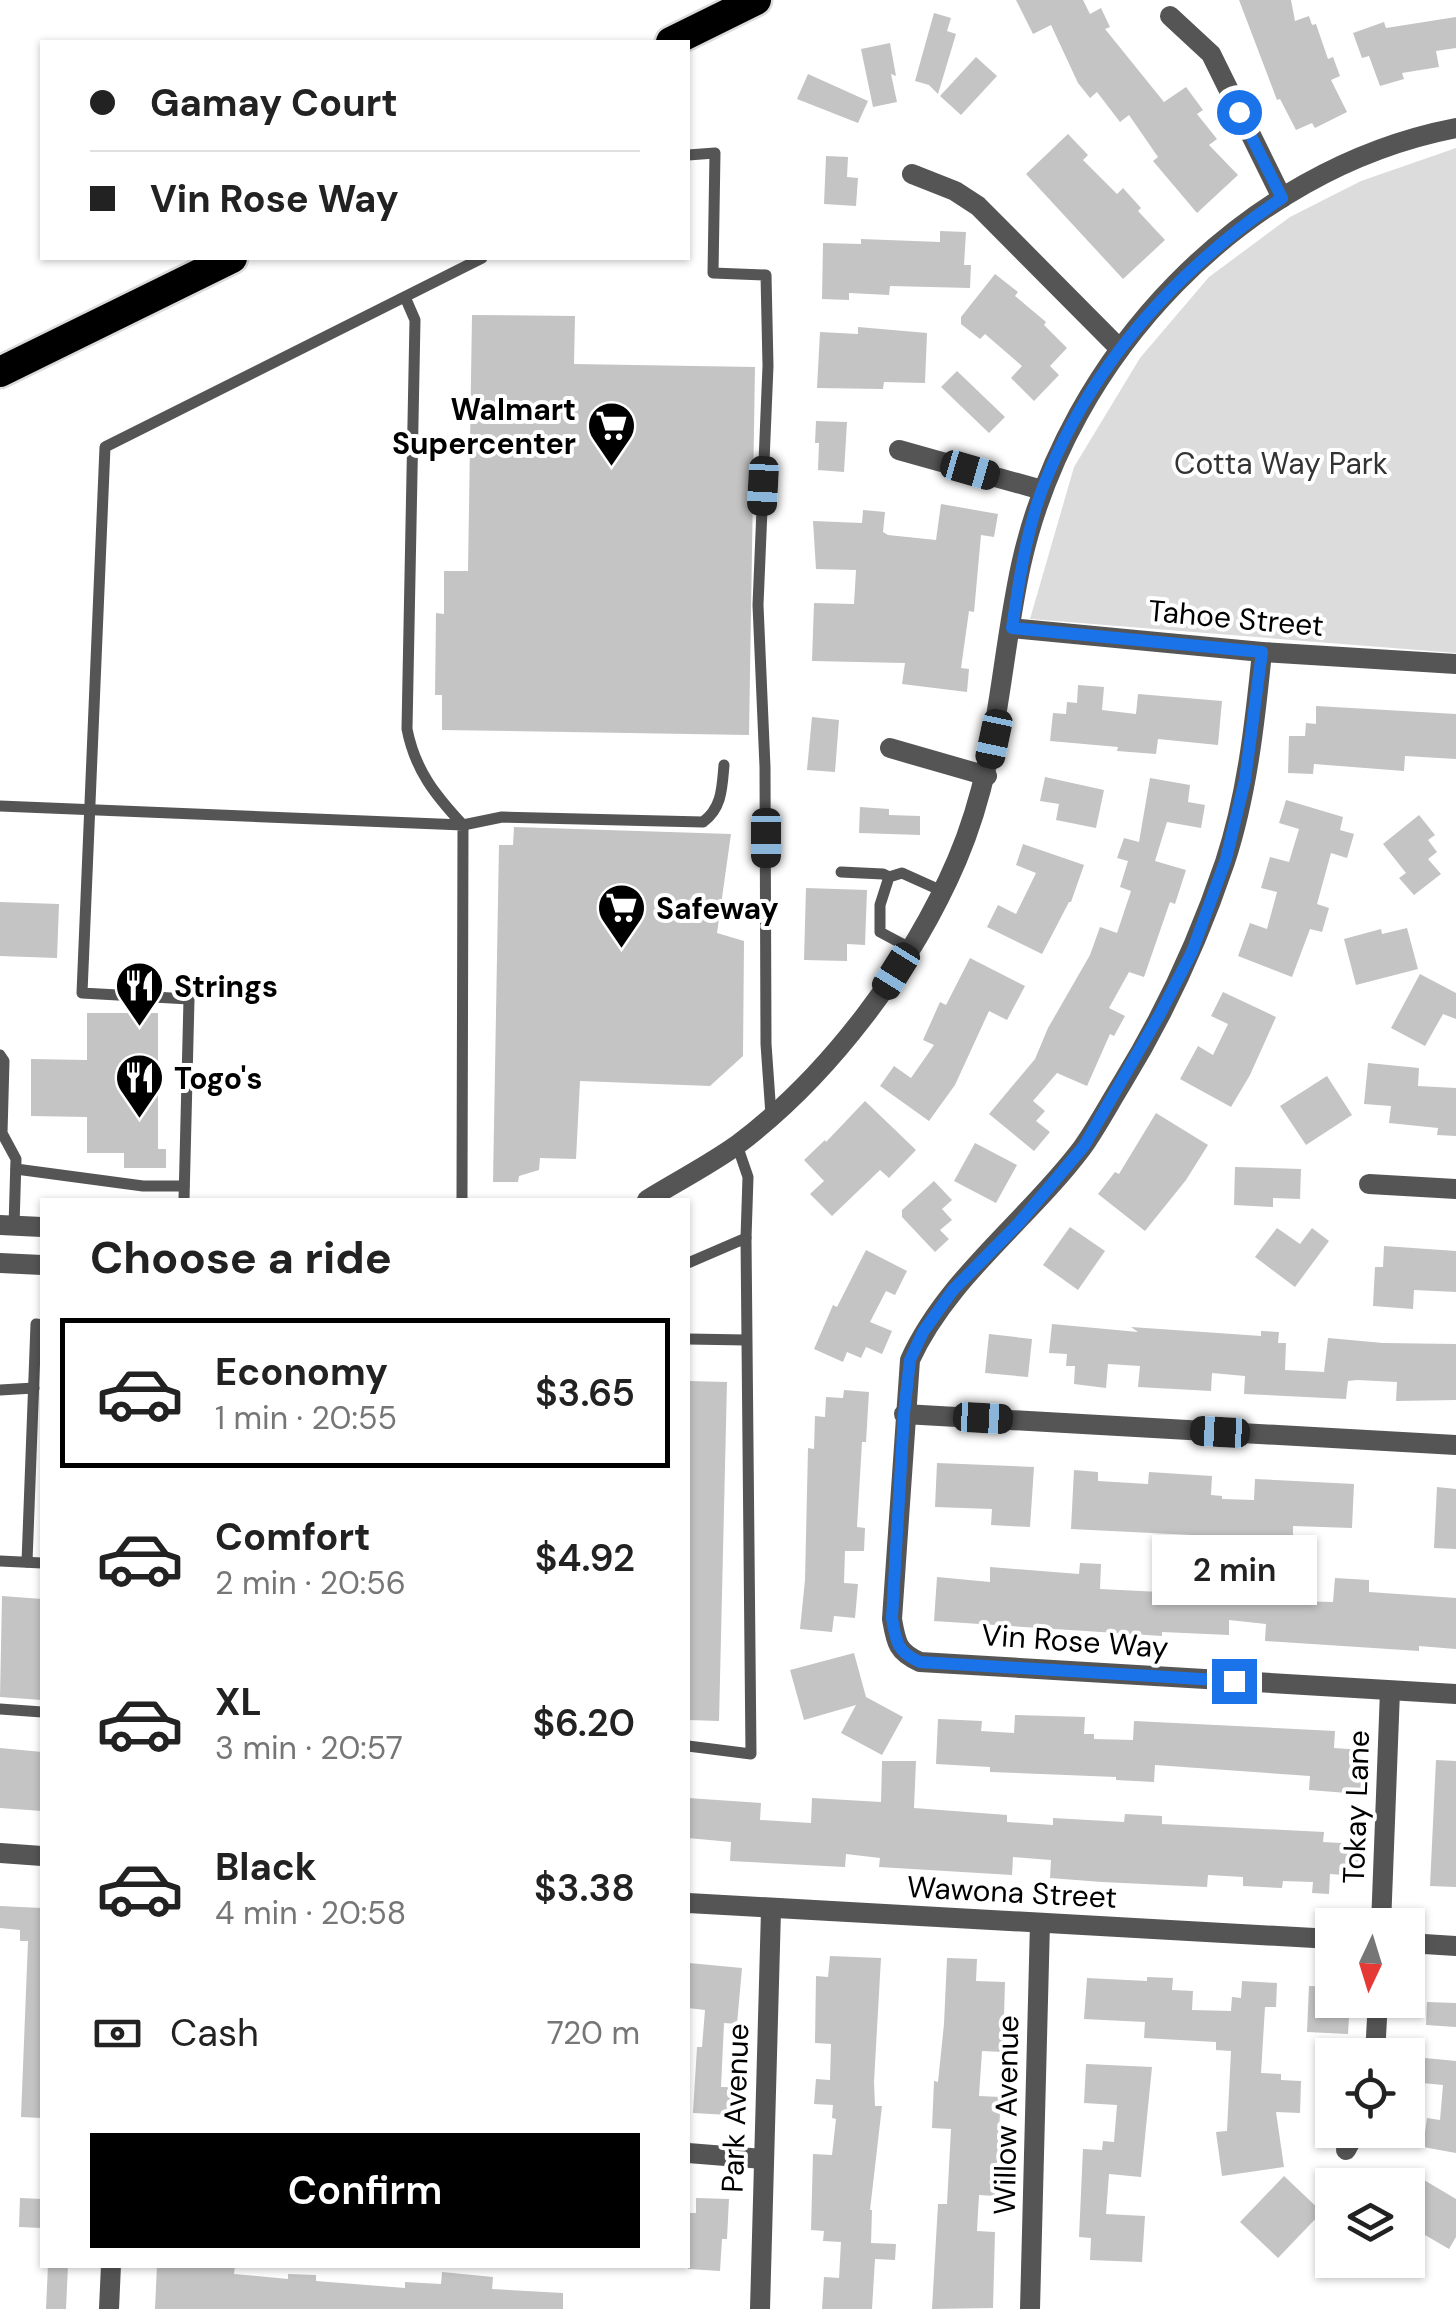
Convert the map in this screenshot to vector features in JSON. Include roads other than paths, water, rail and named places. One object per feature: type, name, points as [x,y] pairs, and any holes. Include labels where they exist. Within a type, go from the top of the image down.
[{"type":"highway","points":[[675,40],[756,0]]},
{"type":"highway","points":[[0,372],[228,260]]},
{"type":"street","points":[[1170,16],[1210,54],[1282,198]]},
{"type":"street","points":[[650,1198],[737,1145],[806,1084],[881,993],[942,891],[987,776],[1021,565],[1042,490],[1094,386],[1120,349],[1180,278],[1236,230],[1282,198],[1384,148],[1456,128]]},
{"type":"street","points":[[912,174],[956,190],[978,206],[1120,349]]},
{"type":"street","points":[[899,450],[1042,490]]},
{"type":"street","name":"Tahoe Street","points":[[1012,628],[1262,652],[1456,664]]},
{"type":"street","points":[[1262,652],[1241,796],[1226,859],[1192,952],[1145,1046],[1084,1146],[1018,1224],[953,1290],[923,1332],[910,1360],[904,1414],[1456,1445]]},
{"type":"street","points":[[890,748],[987,776]]},
{"type":"street","points":[[1369,1184],[1456,1189]]},
{"type":"street","points":[[7,1225],[40,1227]]},
{"type":"street","points":[[0,1263],[40,1265]]},
{"type":"street","name":"Vin Rose Way","points":[[904,1414],[892,1618],[896,1645],[903,1654],[920,1662],[1456,1694]]},
{"type":"street","name":"Tokay Lane","points":[[1383,1908],[1390,1691]]},
{"type":"street","points":[[0,1852],[40,1856]]},
{"type":"street","name":"Wawona Street","points":[[690,1904],[1315,1938]]},
{"type":"street","name":"Park Avenue","points":[[760,2309],[771,1910]]},
{"type":"street","name":"Willow Avenue","points":[[1030,2309],[1040,1923]]},
{"type":"street","points":[[1425,1944],[1456,1946]]},
{"type":"street","points":[[690,2153],[763,2159]]},
{"type":"street","points":[[109,2309],[111,2268]]},
{"type":"lane","points":[[690,156],[715,154],[713,273],[766,276],[768,366],[758,605],[765,766],[766,1044],[771,1115]]},
{"type":"lane","points":[[184,1198],[189,999],[82,992],[106,447],[478,260]]},
{"type":"lane","points":[[405,297],[415,320],[407,729],[412,757],[432,791],[463,825],[462,1198]]},
{"type":"lane","points":[[0,806],[463,825],[502,817],[703,822],[720,801],[724,766]]},
{"type":"lane","points":[[842,872],[890,877],[902,873],[942,891]]},
{"type":"lane","points":[[890,877],[880,905],[880,932],[910,948]]},
{"type":"lane","points":[[0,1056],[4,1061],[2,1133],[16,1164],[7,1225]]},
{"type":"lane","points":[[690,1746],[751,1754],[748,1177],[737,1145]]},
{"type":"lane","points":[[0,1158],[143,1186],[184,1186]]},
{"type":"lane","points":[[690,1262],[746,1238]]},
{"type":"lane","points":[[27,1562],[39,1325]]},
{"type":"lane","points":[[690,1339],[746,1340]]},
{"type":"lane","points":[[0,1390],[34,1388]]},
{"type":"lane","points":[[0,1560],[40,1563]]},
{"type":"lane","points":[[0,1709],[40,1712]]},
{"type":"place","name":"Walmart Supercenter","points":[[611,468]]},
{"type":"place","name":"Safeway","points":[[621,950]]},
{"type":"place","name":"Strings","points":[[139,1028]]},
{"type":"place","name":"Togo's","points":[[139,1120]]},
{"type":"park label","name":"Cotta Way Park","points":[[1281,463]]}]
